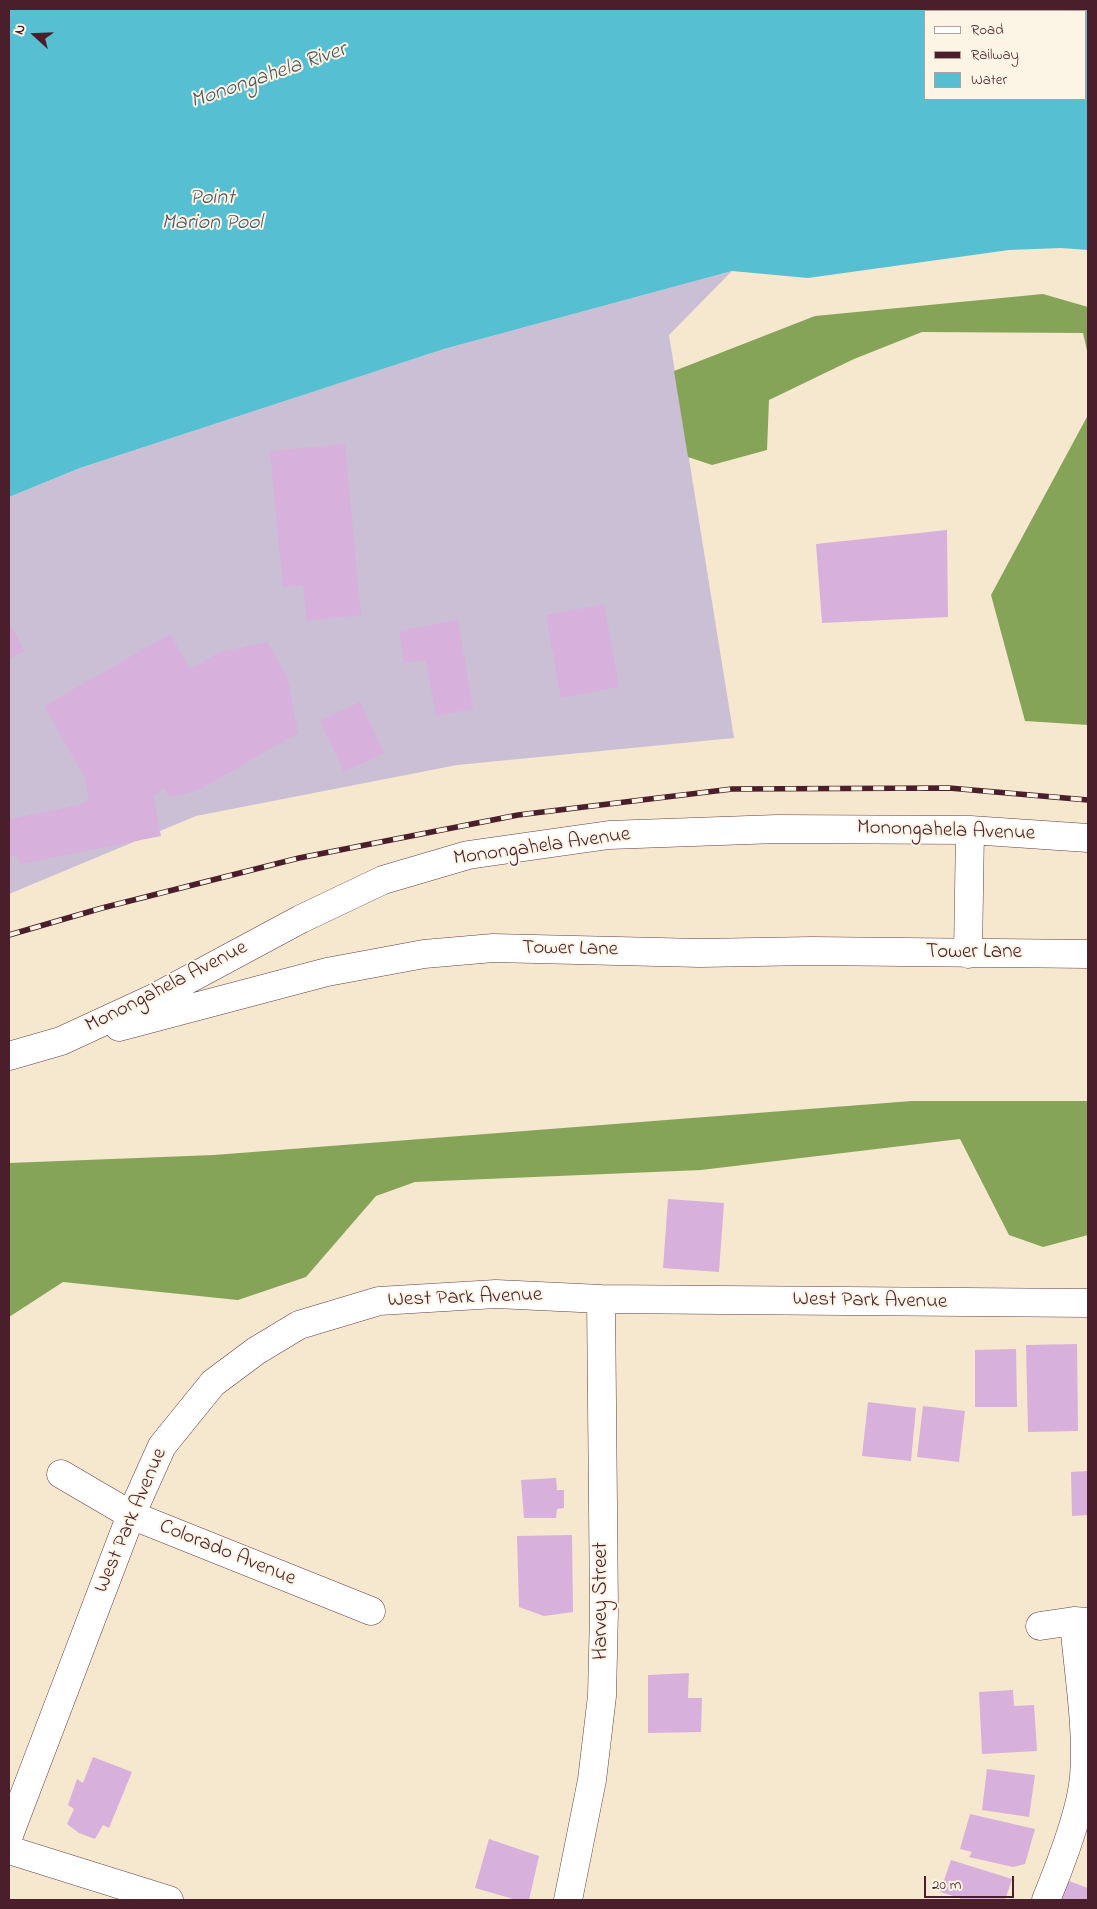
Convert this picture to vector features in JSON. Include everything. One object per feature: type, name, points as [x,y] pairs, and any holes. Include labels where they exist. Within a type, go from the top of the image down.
[{"type":"street","name":"Monongahela Avenue","points":[[9,1056],[61,1041],[152,998],[301,919],[374,884],[468,855],[609,835],[777,829],[970,830],[1088,838]]},
{"type":"street","points":[[968,954],[970,830]]},
{"type":"street","name":"Tower Lane","points":[[61,1041],[158,1018],[327,972],[424,954],[493,948],[700,953],[812,951],[1088,954]]},
{"type":"street","name":"West Park Avenue","points":[[9,1835],[131,1515],[162,1446],[213,1383],[256,1351],[299,1326],[379,1301],[496,1294],[601,1299],[1088,1303]]},
{"type":"street","name":"Harvey Street","points":[[568,1900],[592,1780],[602,1696],[604,1611],[601,1299]]},
{"type":"street","name":"Colorado Avenue","points":[[60,1474],[131,1515],[371,1611]]},
{"type":"street","points":[[1040,1626],[1081,1622],[1084,1734],[1084,1778],[1077,1814],[1046,1900]]},
{"type":"street","points":[[9,1850],[169,1900]]},
{"type":"shaded area","points":[[732,271],[669,335],[734,738],[457,765],[196,816],[9,894],[9,497],[80,468],[444,349]]},
{"type":"green space","points":[[1043,294],[1088,307],[1088,355],[1083,333],[922,332],[854,359],[769,400],[767,450],[712,465],[688,457],[674,371],[815,316]]},
{"type":"green space","points":[[1088,415],[1088,725],[1025,721],[991,595]]},
{"type":"green space","points":[[912,1101],[1088,1101],[1088,1235],[1043,1247],[1009,1235],[960,1139],[701,1170],[415,1182],[376,1196],[306,1277],[238,1300],[63,1282],[9,1317],[9,1163],[214,1155]]},
{"type":"water","name":"Point Marion Pool","points":[[9,9],[1088,9],[1088,250],[1061,248],[1009,250],[808,278],[732,271],[444,349],[80,468],[9,497]]},
{"type":"building","points":[[345,444],[361,615],[307,621],[303,585],[283,587],[270,451]]},
{"type":"building","points":[[947,530],[948,617],[822,623],[816,544]]},
{"type":"building","points":[[604,604],[619,687],[561,698],[546,615]]},
{"type":"building","points":[[458,620],[473,709],[436,716],[426,660],[404,663],[399,631]]},
{"type":"building","points":[[9,622],[24,651],[9,659]]},
{"type":"building","points":[[170,634],[190,669],[220,652],[267,642],[287,676],[298,733],[197,791],[169,797],[164,788],[153,795],[161,836],[21,864],[16,855],[9,857],[9,819],[79,805],[89,799],[85,778],[44,706]]},
{"type":"building","points":[[360,702],[384,753],[344,772],[320,721]]},
{"type":"building","points":[[668,1199],[724,1203],[719,1272],[663,1268]]},
{"type":"building","points":[[1077,1344],[1078,1431],[1028,1432],[1026,1345]]},
{"type":"building","points":[[1016,1349],[1017,1407],[975,1407],[975,1350]]},
{"type":"building","points":[[868,1402],[916,1408],[911,1461],[862,1456]]},
{"type":"building","points":[[923,1406],[965,1411],[959,1462],[917,1457]]},
{"type":"building","points":[[1088,1471],[1088,1515],[1072,1516],[1071,1472]]},
{"type":"building","points":[[556,1478],[557,1490],[564,1490],[564,1508],[557,1509],[556,1518],[524,1518],[521,1480]]},
{"type":"building","points":[[572,1535],[573,1612],[544,1616],[519,1607],[517,1536]]},
{"type":"building","points":[[689,1673],[688,1698],[702,1698],[701,1732],[648,1733],[648,1675]]},
{"type":"building","points":[[1013,1690],[1014,1706],[1034,1705],[1037,1751],[982,1754],[979,1692]]},
{"type":"building","points":[[93,1757],[132,1772],[109,1828],[103,1825],[95,1839],[79,1833],[67,1824],[74,1809],[68,1805],[77,1779],[83,1783]]},
{"type":"building","points":[[987,1769],[1035,1775],[1029,1817],[982,1810]]},
{"type":"building","points":[[970,1814],[1035,1829],[1025,1864],[1013,1867],[969,1857],[972,1852],[960,1849]]},
{"type":"building","points":[[489,1839],[539,1856],[529,1900],[517,1900],[475,1888]]},
{"type":"building","points":[[951,1860],[1012,1879],[1005,1900],[959,1900],[960,1898],[940,1892]]},
{"type":"building","points":[[1066,1880],[1088,1888],[1088,1900],[1059,1900]]},
{"type":"railway","points":[[9,935],[102,908],[299,858],[518,815],[732,789],[949,788],[1088,800]]},
{"type":"water label","name":"Monongahela River","points":[[269,77]]}]
